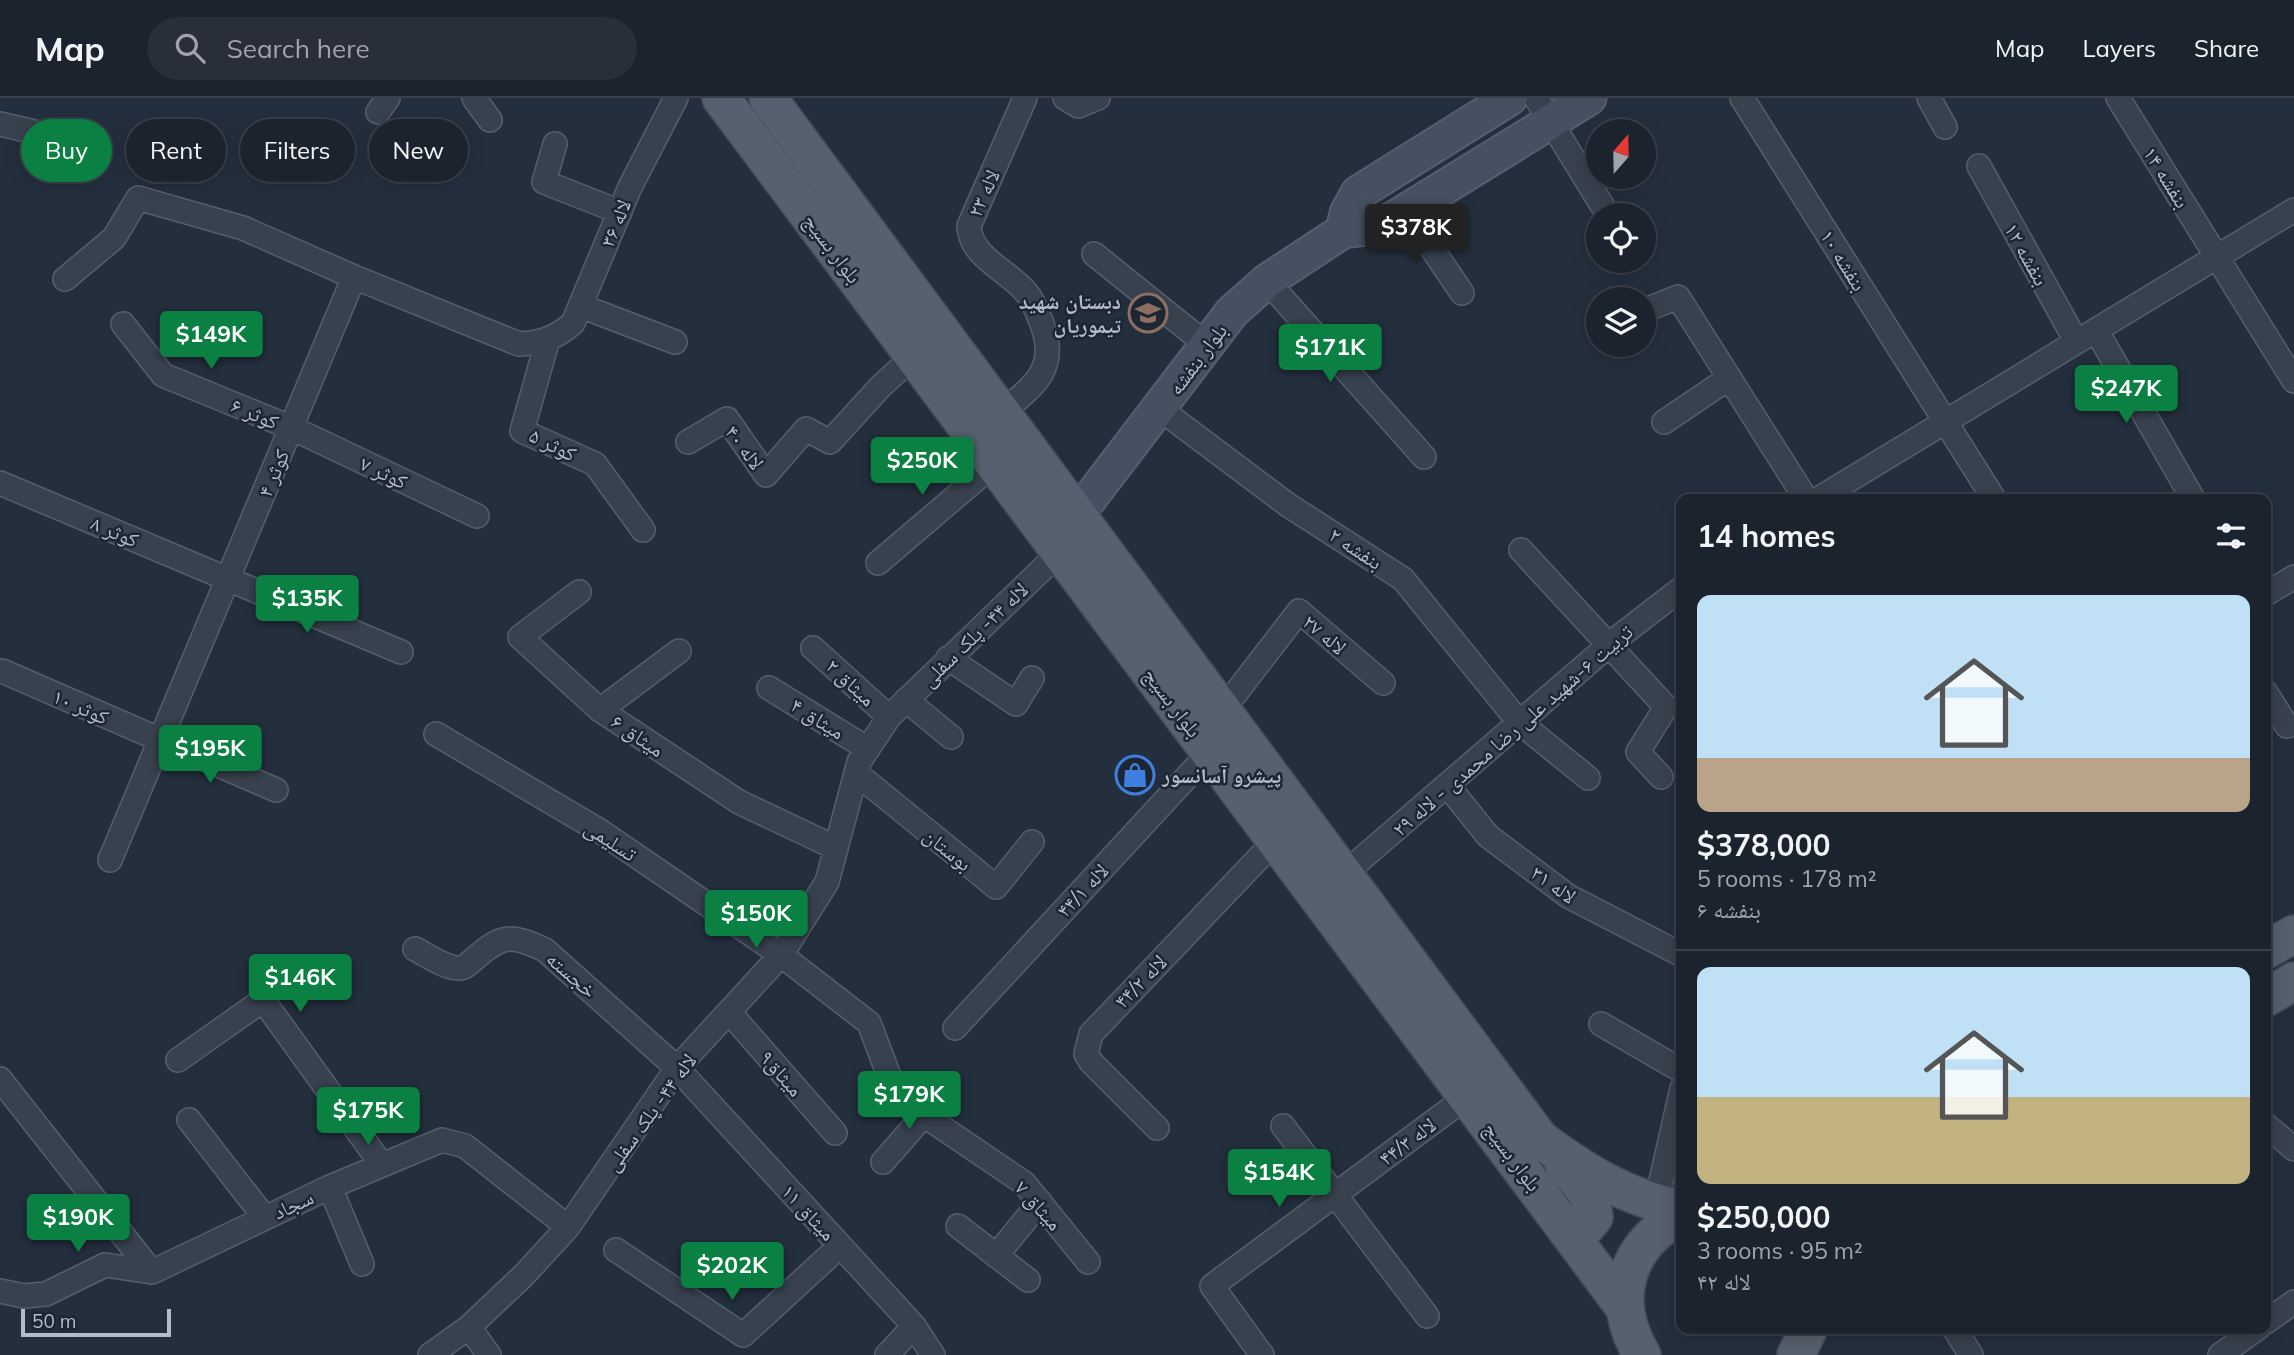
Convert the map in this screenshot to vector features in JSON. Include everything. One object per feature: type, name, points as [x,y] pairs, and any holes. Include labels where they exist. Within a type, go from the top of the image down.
[{"type":"main road","name":"بلوار بسیج","points":[[721,98],[1624,1307]]},
{"type":"main road","name":"بلوار بسیج","points":[[768,98],[1540,1139],[1588,1174],[1626,1194],[1673,1209]]},
{"type":"main road","points":[[1343,231],[1347,213],[1358,192],[1510,98]]},
{"type":"main road","name":"بلوار بنفشه","points":[[1077,516],[1232,312],[1267,281],[1343,231],[1368,228],[1406,210],[1544,110],[1589,98]]},
{"type":"main road","points":[[2271,995],[2294,981]]},
{"type":"main road","points":[[1540,1139],[1590,1195],[1594,1217],[1586,1227],[1569,1231]]},
{"type":"main road","points":[[1642,1355],[1630,1336],[1624,1307],[1627,1276],[1640,1248],[1673,1209]]},
{"type":"main road","points":[[1796,1355],[1806,1334]]},
{"type":"street","points":[[474,98],[490,120]]},
{"type":"street","name":"لاله ۳۶","points":[[548,339],[560,335],[573,323],[620,212],[676,98]]},
{"type":"street","name":"لاله ۲۳","points":[[1001,413],[1041,378],[1049,343],[1029,297],[975,247],[969,237],[969,226],[1025,98]]},
{"type":"street","points":[[1065,98],[1077,106],[1098,98]]},
{"type":"street","name":"بنفشه ۱۰","points":[[1742,98],[1991,494]]},
{"type":"street","points":[[1929,98],[1945,127]]},
{"type":"street","name":"بنفشه ۱۴","points":[[2118,98],[2294,381]]},
{"type":"street","points":[[1544,110],[1601,203]]},
{"type":"street","points":[[0,124],[21,129]]},
{"type":"street","points":[[555,144],[544,182],[620,212]]},
{"type":"street","name":"بنفشه ۱۲","points":[[1979,166],[2190,494]]},
{"type":"street","points":[[65,279],[114,238],[138,198],[243,228],[354,277],[519,344],[548,339]]},
{"type":"street","points":[[1406,210],[1462,293]]},
{"type":"street","points":[[1826,494],[2294,210]]},
{"type":"street","points":[[1094,254],[1207,345]]},
{"type":"street","name":"کوثر ۴","points":[[110,860],[354,277]]},
{"type":"street","points":[[1267,281],[1424,457]]},
{"type":"street","points":[[1656,306],[1678,297],[1802,494]]},
{"type":"street","points":[[581,306],[675,342]]},
{"type":"street","name":"کوثر ۶","points":[[122,324],[163,374],[292,428]]},
{"type":"street","name":"کوثر ۵","points":[[548,339],[522,431],[595,464],[643,530]]},
{"type":"street","name":"لاله ۴۰","points":[[688,442],[727,419],[766,475],[806,429],[830,442],[880,387],[914,356]]},
{"type":"street","points":[[1664,422],[1729,378]]},
{"type":"street","name":"بنفشه ۲","points":[[1160,409],[1289,505],[1403,579],[1519,722],[1588,778]]},
{"type":"street","name":"کوثر ۷","points":[[292,428],[477,516]]},
{"type":"street","points":[[878,563],[995,463]]},
{"type":"street","name":"کوثر ۸","points":[[0,483],[401,652]]},
{"type":"street","points":[[1521,550],[1666,707],[1638,752],[1661,777]]},
{"type":"street","name":"لاله ۴۴- پلک سفلی","points":[[430,1355],[469,1327],[524,1275],[568,1227],[677,1068],[781,955],[827,882],[856,773],[867,748],[888,717],[1060,552]]},
{"type":"street","points":[[2271,591],[2294,577]]},
{"type":"street","name":"میثاق ۶","points":[[579,592],[520,637],[600,710],[739,802],[836,848]]},
{"type":"street","name":"تربیت ۶-شهید علی رضا محمدی - لاله ۲۹","points":[[1344,874],[1519,722],[1676,592]]},
{"type":"street","name":"لاله ۲۷","points":[[1222,711],[1299,611],[1383,683]]},
{"type":"street","name":"میثاق ۲","points":[[813,648],[888,717]]},
{"type":"street","points":[[600,710],[679,651]]},
{"type":"street","points":[[948,658],[1016,704],[1032,678]]},
{"type":"street","name":"کوثر ۱۰","points":[[2,671],[276,790]]},
{"type":"street","name":"میثاق ۴","points":[[769,688],[867,748]]},
{"type":"street","points":[[906,700],[951,737]]},
{"type":"street","points":[[2271,701],[2287,726]]},
{"type":"street","name":"تسلیمی","points":[[436,734],[600,831],[781,955]]},
{"type":"street","name":"لاله ۴۴/۱","points":[[954,1028],[1210,752]]},
{"type":"street","name":"بوستان","points":[[856,773],[996,887],[1031,842]]},
{"type":"street","name":"لاله ۳۱","points":[[1447,785],[1488,836],[1568,896],[1676,952]]},
{"type":"street","name":"لاله ۴۴/۲","points":[[1157,1128],[1091,1062],[1086,1054],[1091,1034],[1276,840]]},
{"type":"street","name":"خجسته","points":[[415,948],[451,967],[460,968],[466,966],[490,944],[505,938],[520,938],[545,950],[677,1068]]},
{"type":"street","name":"میثاق ۷","points":[[781,955],[869,1023],[897,1097],[1024,1183],[1088,1262]]},
{"type":"street","points":[[178,1060],[263,1000],[382,1165]]},
{"type":"street","name":"میثاق۹","points":[[729,1012],[835,1133]]},
{"type":"street","points":[[1601,1024],[1676,1068]]},
{"type":"street","name":"میثاق ۱۱","points":[[677,1068],[914,1326],[933,1355]]},
{"type":"street","points":[[0,1079],[152,1272]]},
{"type":"street","name":"لاله ۴۴/۳","points":[[1262,1355],[1212,1286],[1468,1096]]},
{"type":"street","points":[[883,1162],[924,1115]]},
{"type":"street","points":[[189,1120],[265,1218]]},
{"type":"street","points":[[1283,1126],[1427,1315]]},
{"type":"street","points":[[2271,1129],[2294,1149]]},
{"type":"street","name":"سجاد","points":[[152,1272],[330,1186],[442,1140],[465,1146],[568,1227]]},
{"type":"street","points":[[1673,1209],[1676,1169]]},
{"type":"street","points":[[330,1186],[362,1264]]},
{"type":"street","points":[[996,1256],[1040,1202]]},
{"type":"street","points":[[958,1226],[1028,1280]]},
{"type":"street","points":[[616,1250],[743,1335],[840,1246]]},
{"type":"street","points":[[0,1292],[24,1296],[46,1294],[105,1265],[152,1272]]},
{"type":"street","points":[[2271,1318],[2294,1302]]},
{"type":"street","points":[[887,1355],[914,1326]]},
{"type":"street","points":[[469,1327],[489,1355]]},
{"type":"street","points":[[1958,1334],[1971,1355]]},
{"type":"street","points":[[2220,1355],[2250,1334]]},
{"type":"place","name":"دبستان شهید تیموریان","points":[[1148,313]]},
{"type":"place","name":"پیشرو آسانسور","points":[[1135,775]]}]
